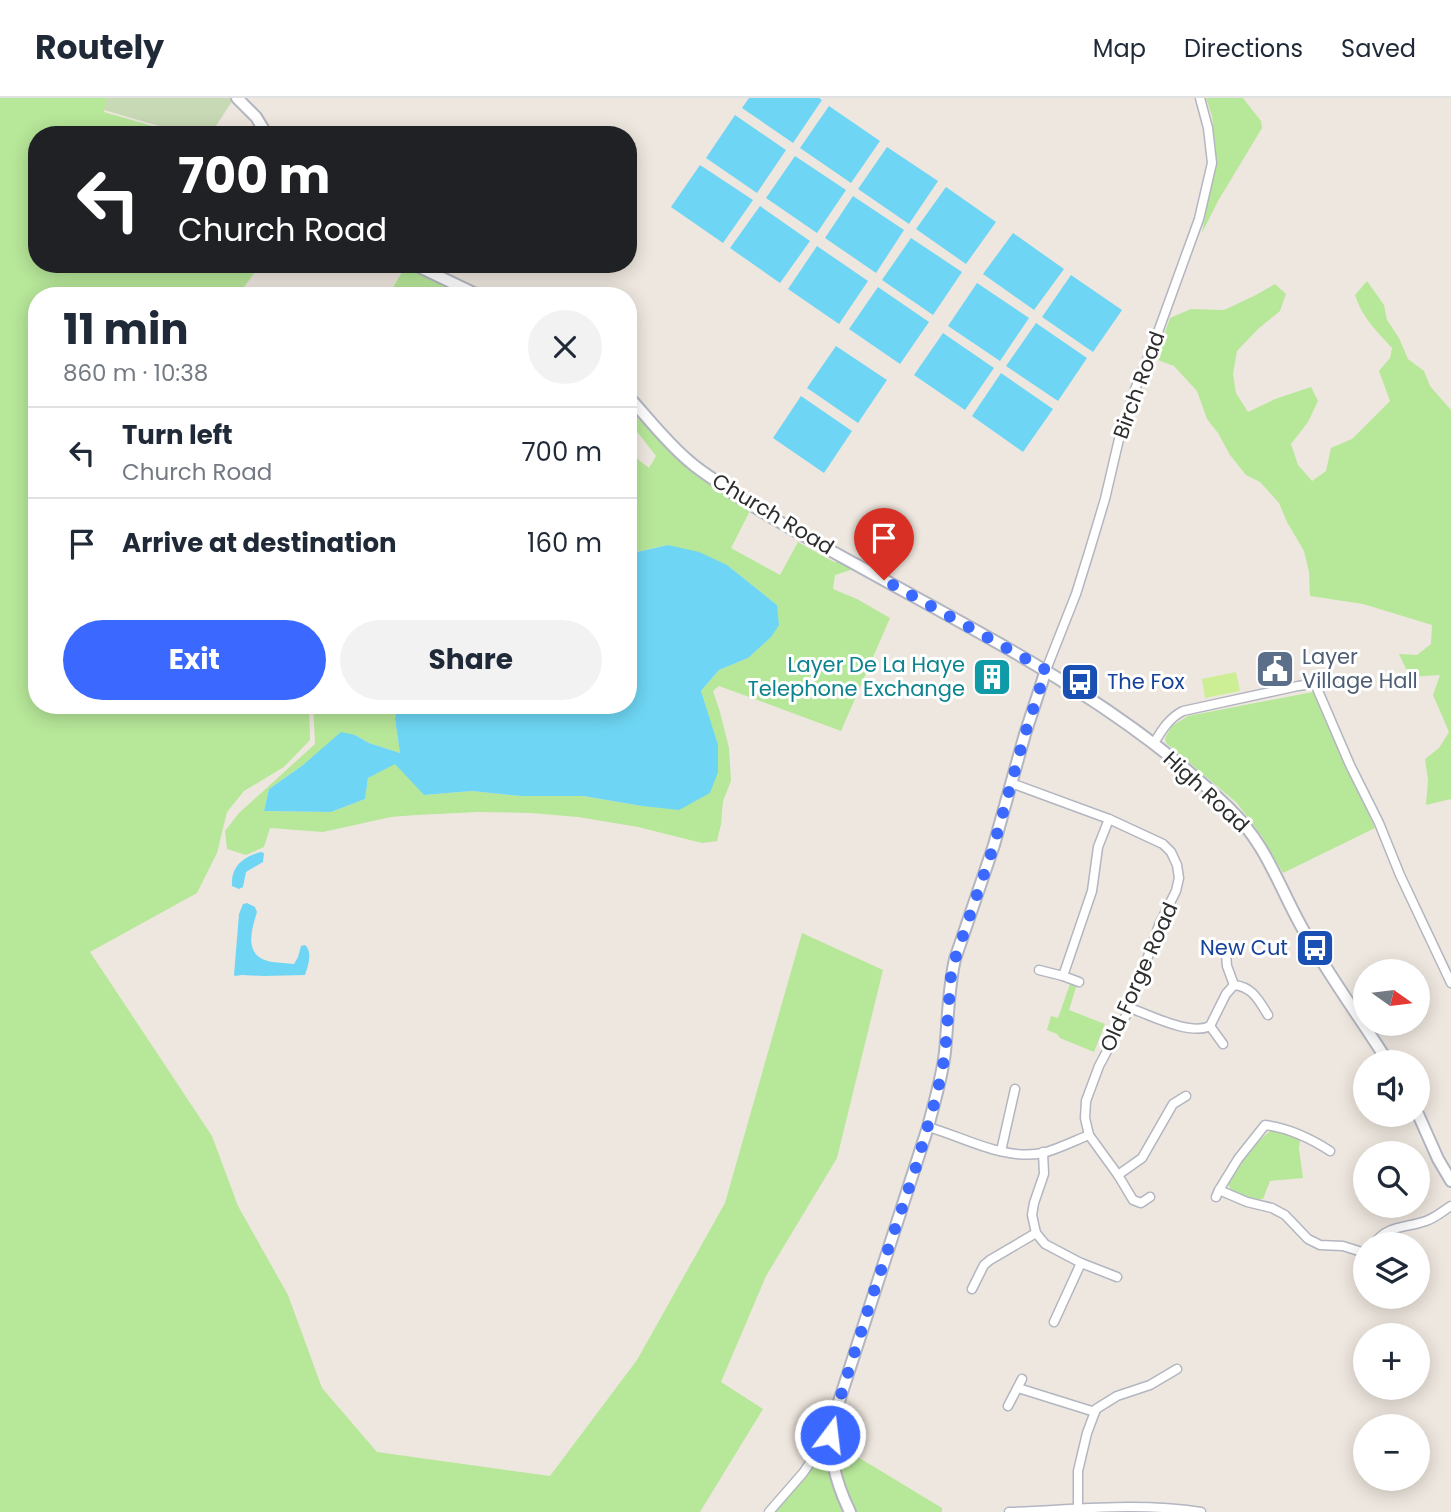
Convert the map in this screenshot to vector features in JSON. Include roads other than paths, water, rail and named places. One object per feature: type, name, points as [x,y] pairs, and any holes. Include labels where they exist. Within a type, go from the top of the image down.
[{"type":"main road","points":[[237,98],[262,126]]},
{"type":"main road","points":[[432,273],[461,287]]},
{"type":"main road","name":"Church Road","points":[[637,406],[690,462],[743,500],[1046,670]]},
{"type":"main road","points":[[850,1512],[833,1462],[831,1432],[928,1127],[945,1055],[951,975],[955,959],[994,845],[1046,670]]},
{"type":"main road","name":"High Road","points":[[1046,670],[1154,743],[1231,810],[1258,842],[1299,923],[1380,1050]]},
{"type":"main road","points":[[1424,1127],[1451,1181]]},
{"type":"street","name":"Birch Road","points":[[1046,670],[1090,550],[1133,392],[1199,219],[1212,163],[1208,128],[1200,98]]},
{"type":"street","points":[[1154,743],[1168,721],[1183,711],[1291,688],[1316,686],[1400,875],[1447,964],[1451,984]]},
{"type":"street","name":"Old Forge Road","points":[[1011,783],[1109,819],[1163,844],[1171,852],[1177,865],[1179,878],[1176,891],[1145,960],[1130,1007],[1099,1066],[1086,1101],[1088,1135]]},
{"type":"street","points":[[1063,976],[1092,891],[1098,847],[1109,819]]},
{"type":"street","points":[[1226,954],[1234,985]]},
{"type":"street","points":[[1040,970],[1079,982]]},
{"type":"street","points":[[1130,1007],[1165,1025],[1198,1030],[1210,1026],[1226,994],[1234,985]]},
{"type":"street","points":[[1234,985],[1251,991],[1268,1016]]},
{"type":"street","points":[[1210,1026],[1223,1044]]},
{"type":"street","points":[[1001,1151],[1015,1089]]},
{"type":"street","points":[[1118,1175],[1142,1158],[1173,1104],[1186,1096]]},
{"type":"street","points":[[1330,1152],[1286,1129],[1262,1124],[1217,1194],[1285,1214],[1308,1239],[1320,1245],[1353,1249]]},
{"type":"street","points":[[928,1127],[1001,1151],[1020,1154],[1043,1153],[1088,1135],[1133,1200],[1141,1203],[1150,1197]]},
{"type":"street","points":[[1043,1153],[1045,1174],[1032,1215],[1036,1233],[1045,1244],[1117,1277]]},
{"type":"street","points":[[1386,1232],[1429,1220],[1451,1206]]},
{"type":"street","points":[[972,1289],[980,1272],[990,1260],[1036,1233]]},
{"type":"street","points":[[1054,1322],[1082,1262]]},
{"type":"street","points":[[1078,1508],[1078,1471],[1096,1409],[1117,1396],[1150,1385],[1177,1369]]},
{"type":"street","points":[[1008,1406],[1020,1384],[1095,1412]]},
{"type":"street","points":[[769,1512],[794,1484],[831,1432]]},
{"type":"street","points":[[1009,1512],[1147,1507],[1201,1512]]},
{"type":"water","points":[[749,98],[822,100],[793,143],[742,108]]},
{"type":"water","points":[[829,106],[880,141],[851,183],[800,148]]},
{"type":"water","points":[[735,115],[786,150],[757,193],[706,158]]},
{"type":"water","points":[[887,147],[938,181],[909,224],[858,189]]},
{"type":"water","points":[[795,156],[846,190],[817,233],[766,198]]},
{"type":"water","points":[[700,165],[753,200],[723,243],[671,207]]},
{"type":"water","points":[[946,187],[996,222],[966,264],[916,229]]},
{"type":"water","points":[[853,196],[904,230],[876,273],[825,238]]},
{"type":"water","points":[[760,206],[810,241],[780,283],[730,248]]},
{"type":"water","points":[[1013,233],[1064,269],[1034,310],[983,274]]},
{"type":"water","points":[[911,238],[962,272],[933,315],[882,280]]},
{"type":"water","points":[[817,246],[868,281],[839,324],[788,289]]},
{"type":"water","points":[[1071,275],[1122,310],[1093,352],[1042,317]]},
{"type":"water","points":[[977,283],[1029,318],[1000,361],[948,326]]},
{"type":"water","points":[[878,287],[929,322],[900,364],[849,329]]},
{"type":"water","points":[[1036,323],[1087,358],[1058,401],[1006,366]]},
{"type":"water","points":[[943,333],[994,368],[965,410],[914,375]]},
{"type":"water","points":[[836,346],[887,380],[858,423],[807,388]]},
{"type":"water","points":[[1001,373],[1053,409],[1023,452],[972,416]]},
{"type":"water","points":[[801,396],[852,431],[824,473],[773,438]]},
{"type":"water","points":[[668,545],[699,552],[727,565],[777,605],[779,625],[771,637],[748,658],[719,670],[701,691],[718,745],[718,772],[710,793],[679,810],[583,796],[521,796],[472,791],[424,795],[395,764],[368,778],[365,799],[331,812],[264,811],[269,789],[303,765],[341,732],[400,753],[396,714],[637,714],[637,552]]},
{"type":"water","points":[[264,853],[263,862],[246,872],[243,887],[239,889],[232,886],[239,863]]},
{"type":"water","points":[[243,904],[255,907],[257,912],[251,942],[257,955],[272,962],[294,964],[301,946],[305,945],[309,955],[305,975],[234,975],[239,914]]},
{"type":"place","name":"Layer Village Hall","points":[[1275,669]]},
{"type":"place","name":"Layer De La Haye Telephone Exchange","points":[[992,677]]},
{"type":"place","name":"The Fox","points":[[1080,682]]},
{"type":"place","name":"New Cut","points":[[1315,948]]}]
